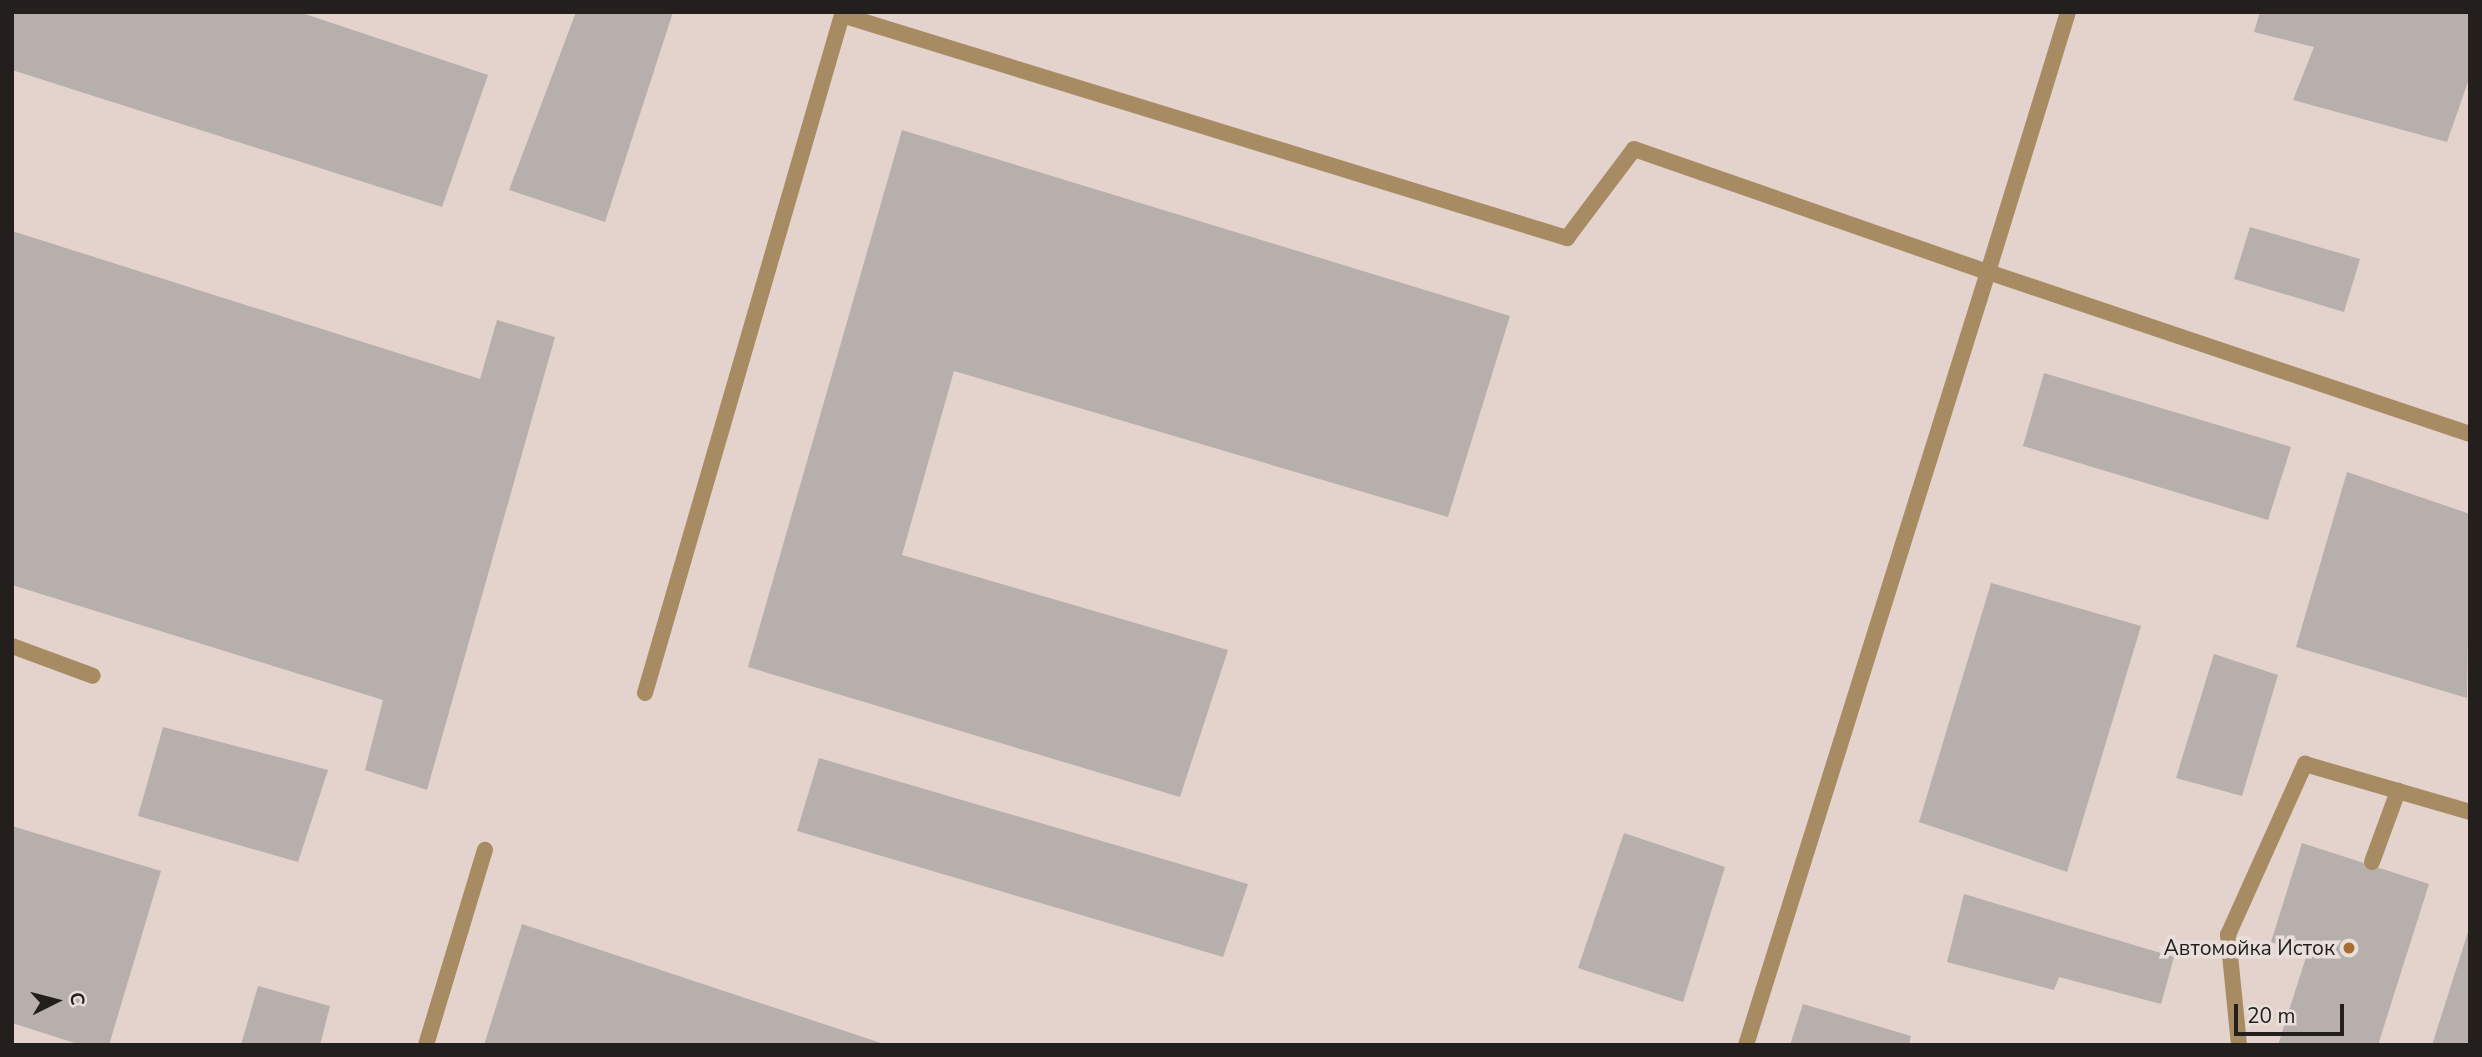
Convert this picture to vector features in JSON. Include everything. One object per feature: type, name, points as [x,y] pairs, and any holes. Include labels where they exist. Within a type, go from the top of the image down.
[{"type":"lane","points":[[1746,1045],[2068,12]]},
{"type":"lane","points":[[645,693],[842,15],[1567,238],[1634,149],[1988,272],[2470,434]]},
{"type":"lane","points":[[12,646],[93,676]]},
{"type":"lane","points":[[2239,1045],[2228,934],[2305,764],[2470,812]]},
{"type":"lane","points":[[2372,862],[2398,791]]},
{"type":"lane","points":[[426,1045],[485,850]]},
{"type":"shaded area","points":[[12,12],[2470,12],[2470,1045],[12,1045]]},
{"type":"building","points":[[12,12],[299,12],[488,75],[442,207],[12,70]]},
{"type":"building","points":[[576,12],[673,12],[605,222],[509,190]]},
{"type":"building","points":[[2260,12],[2470,12],[2470,76],[2447,142],[2293,100],[2314,47],[2254,32]]},
{"type":"building","points":[[902,130],[1510,316],[1448,517],[954,371],[902,555],[1228,650],[1180,797],[748,667]]},
{"type":"building","points":[[2250,227],[2360,259],[2344,312],[2234,279]]},
{"type":"building","points":[[12,231],[480,379],[497,320],[555,337],[427,790],[365,770],[383,700],[12,585]]},
{"type":"building","points":[[2044,373],[2291,447],[2268,520],[2023,446]]},
{"type":"building","points":[[2347,472],[2470,514],[2467,698],[2296,647]]},
{"type":"building","points":[[1991,583],[2141,626],[2067,872],[1919,822]]},
{"type":"building","points":[[2214,654],[2278,675],[2242,796],[2176,778]]},
{"type":"building","points":[[163,727],[328,770],[298,862],[138,816]]},
{"type":"building","points":[[819,758],[1248,884],[1223,957],[797,831]]},
{"type":"building","points":[[12,826],[161,871],[109,1045],[81,1045],[12,1023]]},
{"type":"building","points":[[1624,833],[1725,867],[1683,1002],[1578,968]]},
{"type":"building","name":"Автомойка Исток","points":[[2302,843],[2429,884],[2378,1045],[2278,1045],[2307,954],[2271,942]]},
{"type":"building","points":[[1964,894],[2174,957],[2161,1004],[2059,977],[2054,990],[1947,962]]},
{"type":"building","points":[[522,924],[884,1044],[884,1045],[484,1045]]},
{"type":"building","points":[[2469,929],[2470,1045],[2432,1045]]},
{"type":"building","points":[[258,986],[330,1006],[320,1045],[241,1045]]},
{"type":"building","points":[[1803,1004],[1911,1036],[1909,1045],[1790,1045]]},
{"type":"place","name":"Автомойка Исток","points":[[2349,948]]}]
